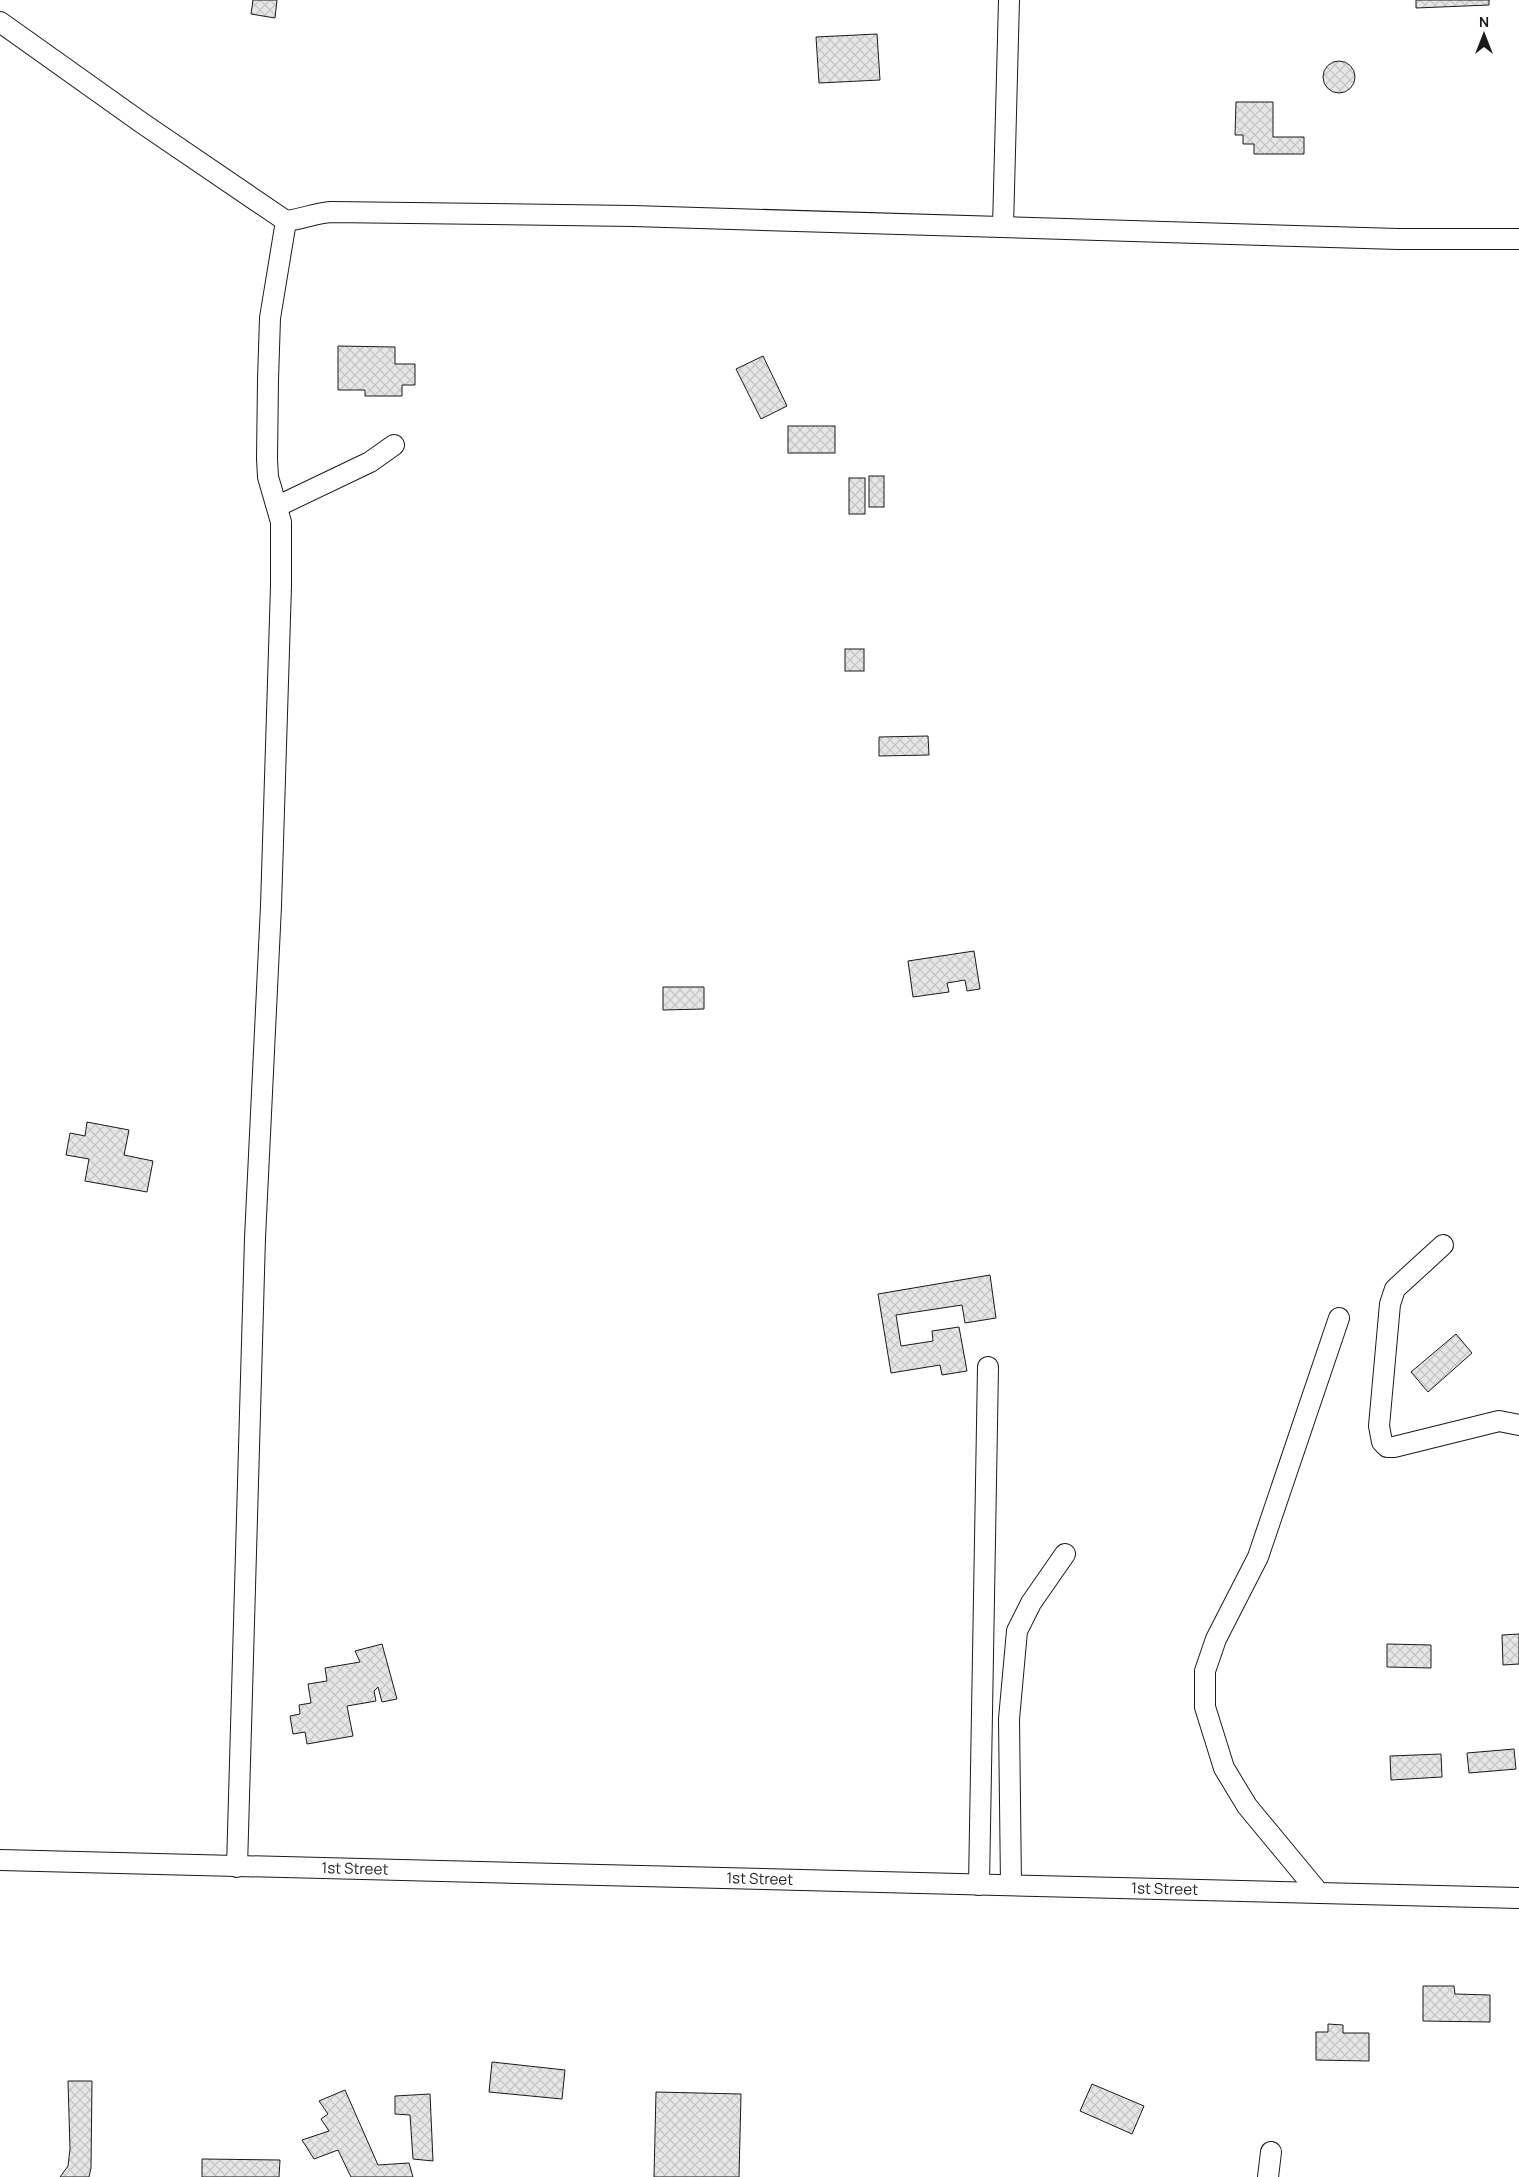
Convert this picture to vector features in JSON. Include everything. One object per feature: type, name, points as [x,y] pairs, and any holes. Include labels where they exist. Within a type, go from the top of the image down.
[{"type":"street","points":[[1003,227],[1009,0]]},
{"type":"street","points":[[0,22],[142,124],[286,221],[318,213],[331,212],[633,216],[1398,239],[1519,239]]},
{"type":"street","points":[[237,1867],[255,1248],[270,915],[281,586],[281,522],[278,506],[268,477],[268,380],[270,318],[286,221]]},
{"type":"street","points":[[278,506],[370,462],[394,445]]},
{"type":"street","points":[[1443,1245],[1395,1289],[1390,1304],[1379,1426],[1382,1442],[1387,1446],[1394,1447],[1499,1421],[1519,1425]]},
{"type":"street","points":[[1319,1893],[1248,1806],[1224,1768],[1205,1707],[1205,1671],[1216,1639],[1258,1557],[1339,1318]]},
{"type":"street","points":[[979,1885],[988,1367]]},
{"type":"street","points":[[1011,1885],[1009,1719],[1017,1631],[1032,1603],[1065,1554]]},
{"type":"street","name":"1st Street","points":[[0,1860],[1519,1898]]},
{"type":"street","points":[[1268,2177],[1271,2152]]},
{"type":"building","points":[[253,0],[277,0],[275,18],[251,14]]},
{"type":"building","points":[[1416,0],[1489,0],[1489,5],[1416,8]]},
{"type":"building","points":[[877,34],[880,80],[819,83],[816,37]]},
{"type":"building","points":[[1339,61],[1350,66],[1355,77],[1350,88],[1339,93],[1328,88],[1323,77],[1328,66]]},
{"type":"building","points":[[1236,102],[1273,102],[1273,137],[1304,137],[1304,154],[1254,154],[1254,144],[1243,144],[1243,135],[1235,135]]},
{"type":"building","points":[[338,346],[395,347],[395,364],[415,364],[415,385],[402,385],[402,396],[365,396],[365,390],[338,390]]},
{"type":"building","points":[[763,356],[787,406],[761,419],[736,369]]},
{"type":"building","points":[[788,426],[835,426],[835,453],[788,453]]},
{"type":"building","points":[[869,476],[884,476],[884,507],[869,507]]},
{"type":"building","points":[[849,478],[865,478],[865,514],[849,514]]},
{"type":"building","points":[[845,649],[864,649],[864,671],[845,671]]},
{"type":"building","points":[[928,736],[929,755],[879,756],[879,737]]},
{"type":"building","points":[[974,951],[980,989],[967,991],[965,980],[947,983],[949,992],[913,997],[908,961]]},
{"type":"building","points":[[663,987],[704,987],[704,1009],[663,1010]]},
{"type":"building","points":[[87,1122],[129,1130],[124,1155],[153,1161],[147,1192],[85,1181],[89,1159],[66,1155],[70,1133],[85,1136]]},
{"type":"building","points":[[990,1275],[996,1318],[965,1323],[962,1305],[896,1315],[901,1346],[933,1341],[932,1331],[959,1327],[967,1371],[942,1375],[940,1365],[891,1373],[878,1294]]},
{"type":"building","points":[[1456,1334],[1472,1353],[1428,1392],[1411,1372]]},
{"type":"building","points":[[1519,1634],[1519,1664],[1503,1665],[1502,1635]]},
{"type":"building","points":[[382,1644],[397,1699],[382,1702],[378,1687],[374,1691],[376,1701],[347,1706],[353,1736],[307,1744],[305,1732],[293,1734],[290,1716],[300,1714],[299,1705],[311,1703],[308,1684],[327,1681],[325,1668],[360,1662],[355,1651]]},
{"type":"building","points":[[1387,1644],[1431,1645],[1431,1668],[1387,1667]]},
{"type":"building","points":[[1514,1749],[1516,1769],[1469,1773],[1467,1753]]},
{"type":"building","points":[[1441,1754],[1442,1777],[1391,1780],[1390,1756]]},
{"type":"building","points":[[1423,1986],[1454,1986],[1455,1994],[1490,1995],[1490,2022],[1423,2021]]},
{"type":"building","points":[[1328,2024],[1343,2025],[1343,2033],[1369,2033],[1369,2061],[1316,2060],[1316,2032],[1328,2032]]},
{"type":"building","points":[[492,2062],[565,2070],[562,2099],[489,2092]]},
{"type":"building","points":[[68,2081],[92,2081],[91,2168],[89,2177],[60,2177],[68,2166],[70,2149]]},
{"type":"building","points":[[1092,2084],[1144,2106],[1132,2134],[1080,2111]]},
{"type":"building","points":[[345,2090],[378,2165],[409,2163],[413,2177],[351,2177],[338,2150],[314,2159],[302,2140],[329,2131],[321,2119],[328,2114],[319,2101]]},
{"type":"building","points":[[656,2092],[741,2094],[739,2177],[654,2177]]},
{"type":"building","points":[[430,2094],[433,2161],[413,2159],[410,2115],[395,2114],[395,2096]]},
{"type":"building","points":[[202,2159],[280,2160],[279,2177],[202,2177]]}]
